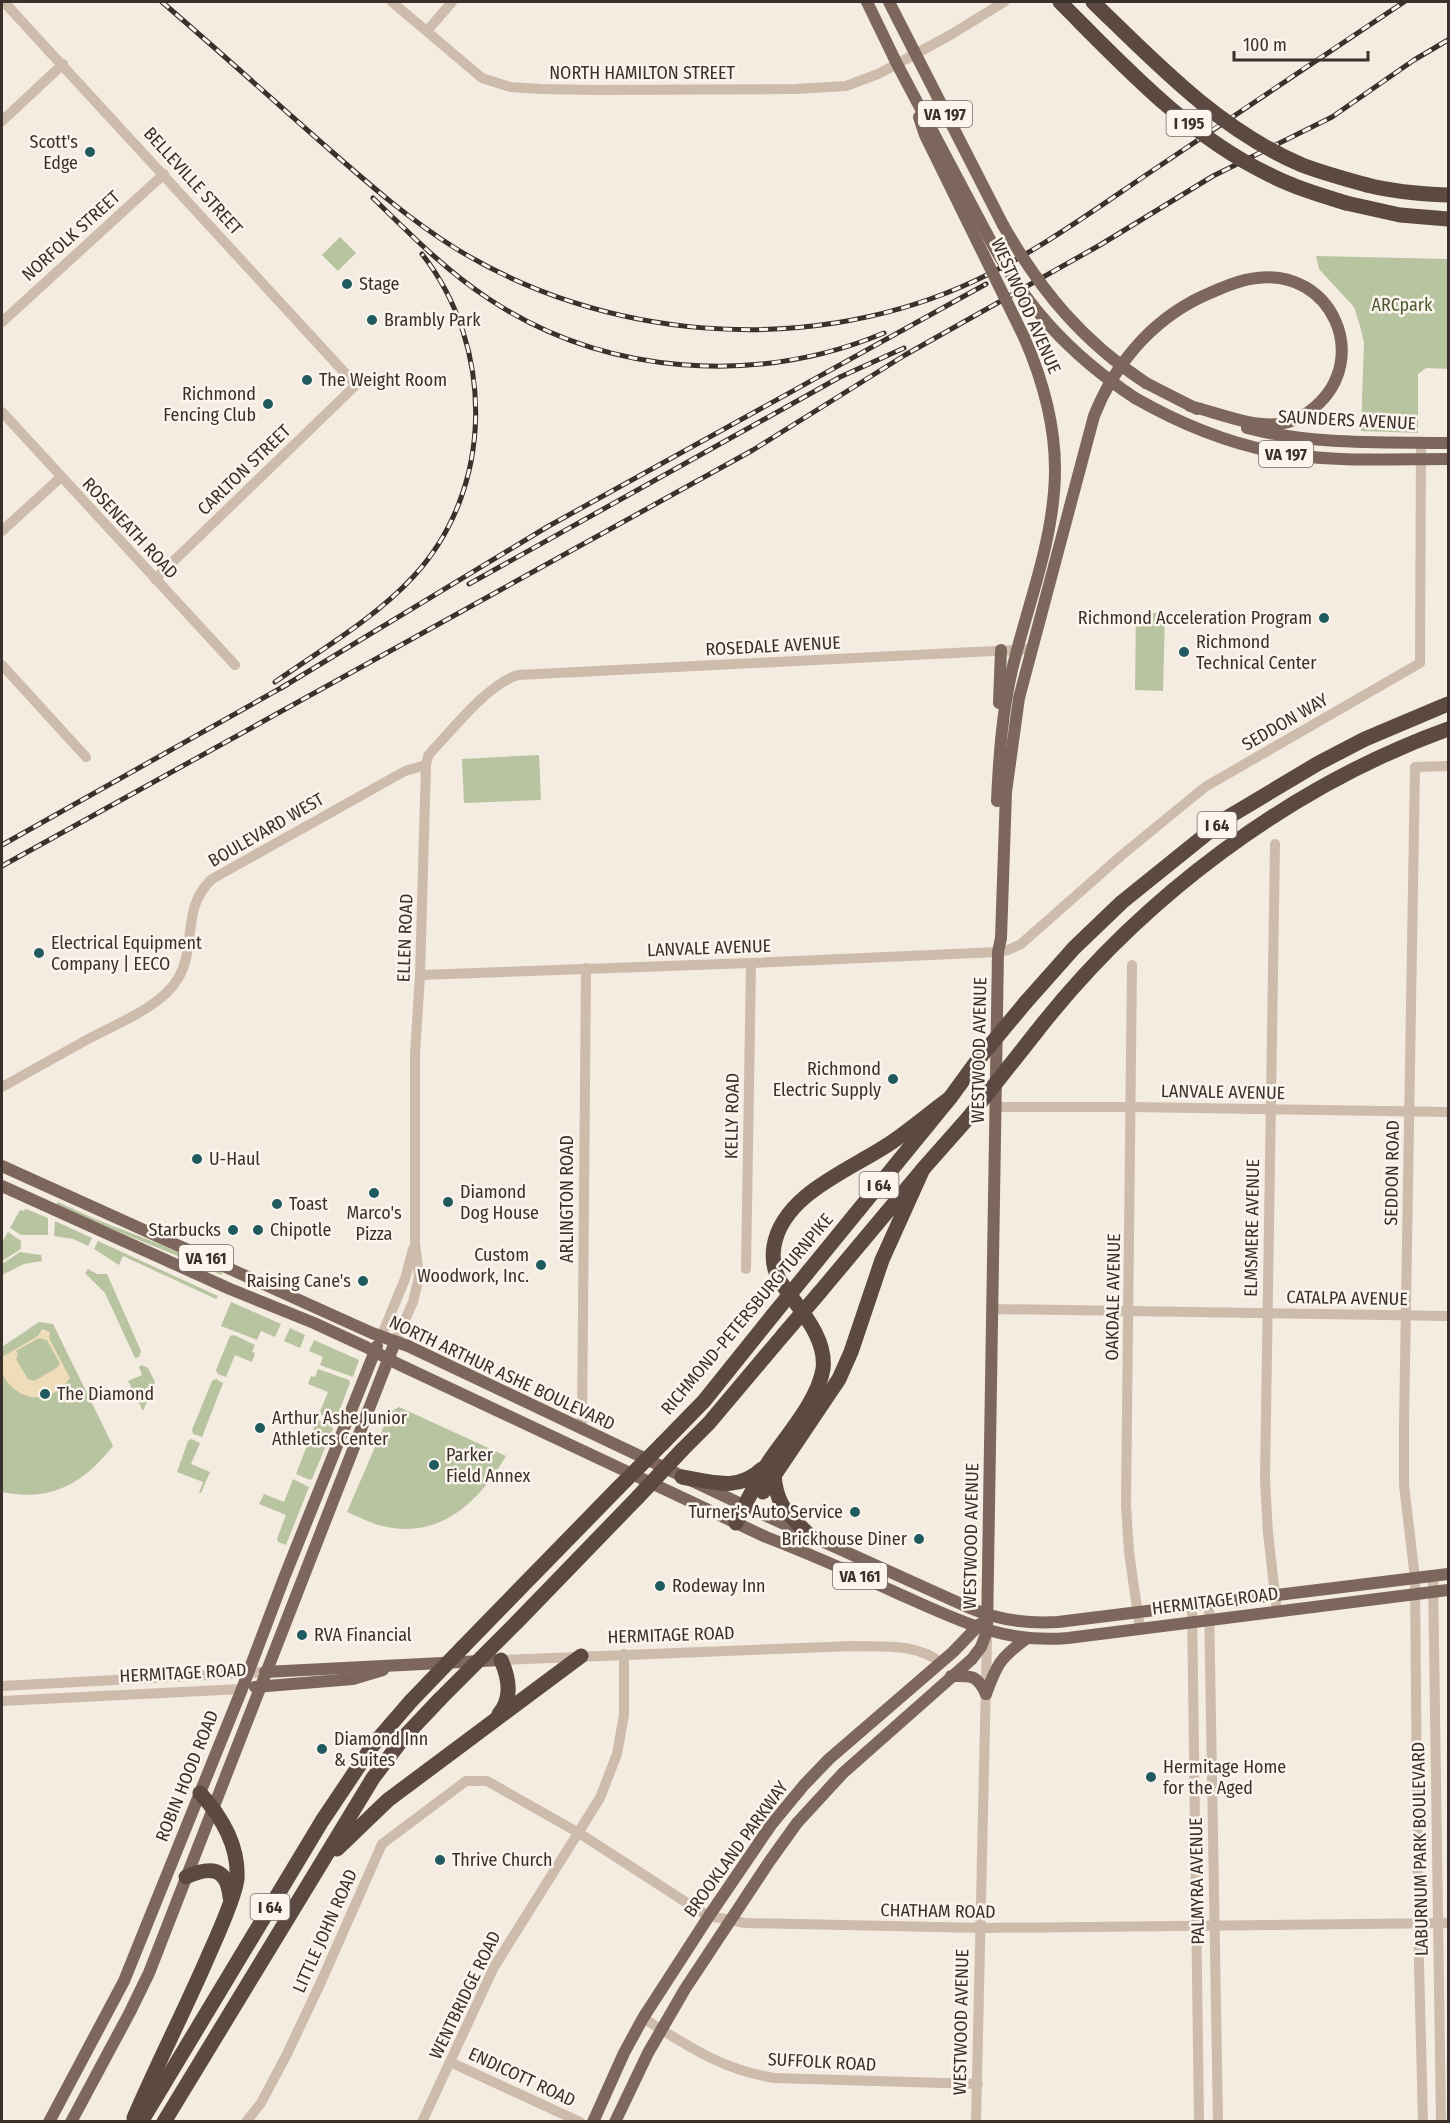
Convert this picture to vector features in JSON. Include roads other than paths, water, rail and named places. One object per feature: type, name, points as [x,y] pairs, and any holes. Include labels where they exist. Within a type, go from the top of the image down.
[{"type":"highway","name":"I 195","points":[[1060,2],[1140,82],[1207,137],[1268,174],[1346,203],[1400,215],[1449,219]]},
{"type":"highway","name":"I 195","points":[[1093,2],[1152,60],[1203,105],[1234,128],[1300,164],[1331,176],[1386,190],[1449,195]]},
{"type":"highway","points":[[1367,185],[1449,184]]},
{"type":"highway","name":"RICHMOND-PETERSBURG TURNPIKE","points":[[141,2121],[322,1821],[373,1745],[411,1701],[704,1401],[950,1098],[977,1061],[1074,948],[1122,902],[1225,819],[1355,744],[1449,704]]},
{"type":"highway","name":"I 64","points":[[164,2121],[373,1778],[405,1736],[709,1423],[923,1168],[969,1117],[1068,992],[1134,925],[1214,858],[1306,795],[1363,765],[1422,738],[1449,729]]},
{"type":"highway","points":[[739,1524],[811,1400],[821,1378],[823,1360],[820,1343],[779,1279],[774,1266],[776,1232],[802,1199],[892,1142],[950,1098]]},
{"type":"highway","points":[[682,1476],[712,1482],[740,1483],[771,1469],[838,1379],[847,1361],[882,1260],[923,1168]]},
{"type":"highway","points":[[771,1469],[779,1502],[811,1537]]},
{"type":"highway","points":[[316,1871],[388,1800],[581,1656]]},
{"type":"highway","points":[[493,1720],[503,1709],[508,1692],[508,1674],[501,1660]]},
{"type":"highway","points":[[133,2121],[181,2020],[220,1930],[237,1878],[233,1849],[226,1827],[200,1793]]},
{"type":"highway","points":[[186,1877],[198,1871],[219,1872],[227,1881],[231,1899]]},
{"type":"main road","name":"WESTWOOD AVENUE","points":[[867,2],[905,79],[925,135],[982,238],[1041,377],[1050,414],[1055,473],[1048,533],[1006,696],[1000,748],[995,941],[998,952]]},
{"type":"main road","name":"WESTWOOD AVENUE","points":[[889,2],[1004,225],[1038,282],[1063,313],[1096,345],[1146,382]]},
{"type":"main road","name":"VA 197","points":[[982,238],[1043,320],[1089,366],[1135,398],[1199,431],[1262,449],[1310,456],[1449,459]]},
{"type":"main road","name":"WESTWOOD AVENUE","points":[[988,1615],[998,952],[1001,938],[1007,777],[1019,698],[1031,649],[1094,416],[1106,388],[1132,350],[1154,329],[1194,300],[1221,288],[1256,278],[1277,277],[1299,283],[1316,293],[1330,309],[1340,333],[1341,363],[1331,389],[1309,412],[1290,422],[1267,424],[1190,406]]},
{"type":"main road","name":"SAUNDERS AVENUE","points":[[1146,382],[1190,406],[1236,425],[1277,435],[1343,441],[1449,443]]},
{"type":"main road","points":[[1000,748],[998,720],[1001,650]]},
{"type":"main road","name":"NORTH ARTHUR ASHE BOULEVARD","points":[[2,1166],[484,1381],[582,1430],[811,1537],[988,1615]]},
{"type":"main road","name":"NORTH ARTHUR ASHE BOULEVARD","points":[[2,1186],[375,1351],[739,1524],[982,1630]]},
{"type":"main road","name":"ROBIN HOOD ROAD","points":[[50,2121],[124,1981],[381,1337]]},
{"type":"main road","name":"ROBIN HOOD ROAD","points":[[71,2121],[144,1982],[395,1342]]},
{"type":"main road","points":[[487,1405],[518,1414],[567,1435],[578,1434],[582,1430]]},
{"type":"main road","points":[[329,1513],[323,1505],[323,1496],[332,1470],[333,1455]]},
{"type":"main road","name":"HERMITAGE ROAD","points":[[988,1615],[1021,1622],[1040,1623],[1449,1574]]},
{"type":"main road","name":"HERMITAGE ROAD","points":[[982,1630],[1026,1639],[1059,1639],[1449,1590]]},
{"type":"main road","name":"BROOKLAND PARKWAY","points":[[615,2121],[648,2053],[685,1989],[779,1847],[813,1804],[843,1773],[979,1651],[982,1630],[988,1615]]},
{"type":"main road","name":"BROOKLAND PARKWAY","points":[[593,2121],[624,2053],[643,2018],[771,1825],[829,1759],[939,1662],[982,1630]]},
{"type":"main road","points":[[986,1694],[1001,1659],[1026,1639]]},
{"type":"main road","name":"HERMITAGE ROAD","points":[[265,1672],[501,1660]]},
{"type":"main road","name":"HERMITAGE ROAD","points":[[242,1689],[352,1679],[401,1664]]},
{"type":"main road","points":[[951,1676],[976,1678],[986,1694]]},
{"type":"street","name":"BELLEVILLE STREET","points":[[4,2],[356,385]]},
{"type":"street","name":"NORTH HAMILTON STREET","points":[[392,2],[482,78],[510,87],[541,90],[829,88],[854,84],[915,55],[1004,2]]},
{"type":"street","points":[[427,32],[452,2]]},
{"type":"street","points":[[2,121],[63,64]]},
{"type":"street","name":"NORFOLK STREET","points":[[2,322],[164,174]]},
{"type":"street","name":"CARLTON STREET","points":[[156,579],[356,385]]},
{"type":"street","name":"ROSENEATH ROAD","points":[[2,412],[235,666]]},
{"type":"street","name":"SEDDON WAY","points":[[998,952],[1021,944],[1122,855],[1205,787],[1420,663],[1421,442]]},
{"type":"street","points":[[2,531],[62,477]]},
{"type":"street","name":"ROSEDALE AVENUE","points":[[426,765],[432,751],[486,694],[500,683],[518,675],[1031,649]]},
{"type":"street","points":[[2,665],[86,757]]},
{"type":"street","name":"ELLEN ROAD","points":[[395,1342],[413,1302],[419,1269],[415,1242],[416,1055],[426,765]]},
{"type":"street","name":"BOULEVARD WEST","points":[[2,1087],[145,1008],[171,988],[179,977],[184,961],[195,904],[200,893],[212,879],[405,771],[426,765]]},
{"type":"street","name":"SEDDON ROAD","points":[[1415,1578],[1404,1485],[1415,767],[1449,766]]},
{"type":"street","name":"ELMSMERE AVENUE","points":[[1275,844],[1265,1502],[1278,1612]]},
{"type":"street","name":"LANVALE AVENUE","points":[[420,975],[998,952]]},
{"type":"street","name":"KELLY ROAD","points":[[746,1269],[751,963]]},
{"type":"street","name":"OAKDALE AVENUE","points":[[1132,965],[1126,1522],[1140,1629]]},
{"type":"street","name":"ARLINGTON ROAD","points":[[582,1430],[586,968]]},
{"type":"street","name":"LANVALE AVENUE","points":[[996,1107],[1449,1112]]},
{"type":"street","name":"ELLEN ROAD","points":[[381,1337],[405,1279],[415,1242]]},
{"type":"street","name":"CATALPA AVENUE","points":[[993,1309],[1449,1316]]},
{"type":"street","name":"LABURNUM PARK BOULEVARD","points":[[1433,1576],[1441,2121]]},
{"type":"street","name":"LABURNUM PARK BOULEVARD","points":[[1415,1578],[1418,1924],[1423,2121]]},
{"type":"street","name":"PALMYRA AVENUE","points":[[1209,1604],[1218,2121]]},
{"type":"street","name":"PALMYRA AVENUE","points":[[1192,1606],[1199,2121]]},
{"type":"street","name":"WESTWOOD AVENUE","points":[[976,2121],[986,1694],[982,1630]]},
{"type":"street","name":"HERMITAGE ROAD","points":[[501,1660],[853,1646],[910,1649],[927,1654],[939,1662]]},
{"type":"street","name":"WENTBRIDGE ROAD","points":[[423,2121],[494,1967],[600,1798],[617,1754],[624,1715],[624,1654]]},
{"type":"street","name":"HERMITAGE ROAD","points":[[2,1686],[265,1672]]},
{"type":"street","name":"HERMITAGE ROAD","points":[[2,1701],[242,1689]]},
{"type":"street","name":"CHATHAM ROAD","points":[[465,1781],[487,1781],[579,1833],[709,1916],[745,1923],[982,1928],[1449,1923]]},
{"type":"street","name":"LITTLE JOHN ROAD","points":[[246,2121],[261,2103],[287,2055],[382,1844],[465,1781]]},
{"type":"street","name":"SUFFOLK ROAD","points":[[643,2018],[715,2061],[735,2070],[774,2078],[978,2084]]},
{"type":"street","name":"ENDICOTT ROAD","points":[[450,2062],[580,2121]]},
{"type":"railway","points":[[162,2],[375,189],[422,226],[455,248],[513,279],[574,303],[638,319],[703,328],[769,329],[835,323],[899,309],[986,276],[1079,220],[1404,2]]},
{"type":"railway","points":[[2,866],[753,450],[905,355],[1100,245],[1213,176],[1332,117],[1414,60],[1448,40]]},
{"type":"railway","points":[[373,198],[443,264],[489,299],[534,325],[582,344],[631,358],[682,365],[734,366],[785,361],[835,350],[884,333]]},
{"type":"railway","points":[[275,682],[347,633],[398,592],[413,577],[440,542],[459,502],[471,461],[476,417],[473,374],[463,331],[446,291],[422,254]]},
{"type":"railway","points":[[281,688],[547,527],[986,284]]},
{"type":"railway","points":[[469,584],[840,377],[904,348]]},
{"type":"railway","points":[[2,845],[288,684]]},
{"type":"place","name":"Scott's Edge","points":[[90,152]]},
{"type":"place","name":"Stage","points":[[347,284]]},
{"type":"place","name":"Brambly Park","points":[[372,320]]},
{"type":"place","name":"The Weight Room","points":[[307,380]]},
{"type":"place","name":"Richmond Fencing Club","points":[[268,404]]},
{"type":"place","name":"Richmond Acceleration Program","points":[[1324,618]]},
{"type":"place","name":"Richmond Technical Center","points":[[1184,652]]},
{"type":"place","name":"Electrical Equipment Company | EECO","points":[[39,953]]},
{"type":"place","name":"Richmond Electric Supply","points":[[893,1079]]},
{"type":"place","name":"U-Haul","points":[[197,1159]]},
{"type":"place","name":"Marco's Pizza","points":[[374,1193]]},
{"type":"place","name":"Diamond Dog House","points":[[448,1202]]},
{"type":"place","name":"Toast","points":[[277,1204]]},
{"type":"place","name":"Starbucks","points":[[233,1230]]},
{"type":"place","name":"Chipotle","points":[[258,1230]]},
{"type":"place","name":"Custom Woodwork, Inc.","points":[[541,1265]]},
{"type":"place","name":"Raising Cane's","points":[[363,1281]]},
{"type":"place","name":"The Diamond","points":[[45,1394]]},
{"type":"place","name":"Arthur Ashe Junior Athletics Center","points":[[260,1428]]},
{"type":"place","name":"Parker Field Annex","points":[[434,1465]]},
{"type":"place","name":"Turner's Auto Service","points":[[855,1512]]},
{"type":"place","name":"Brickhouse Diner","points":[[919,1539]]},
{"type":"place","name":"Rodeway Inn","points":[[660,1586]]},
{"type":"place","name":"RVA Financial","points":[[302,1635]]},
{"type":"place","name":"Diamond Inn & Suites","points":[[322,1749]]},
{"type":"place","name":"Hermitage Home for the Aged","points":[[1151,1777]]},
{"type":"place","name":"Thrive Church","points":[[440,1860]]},
{"type":"park label","name":"ARCpark","points":[[1402,305]]}]
